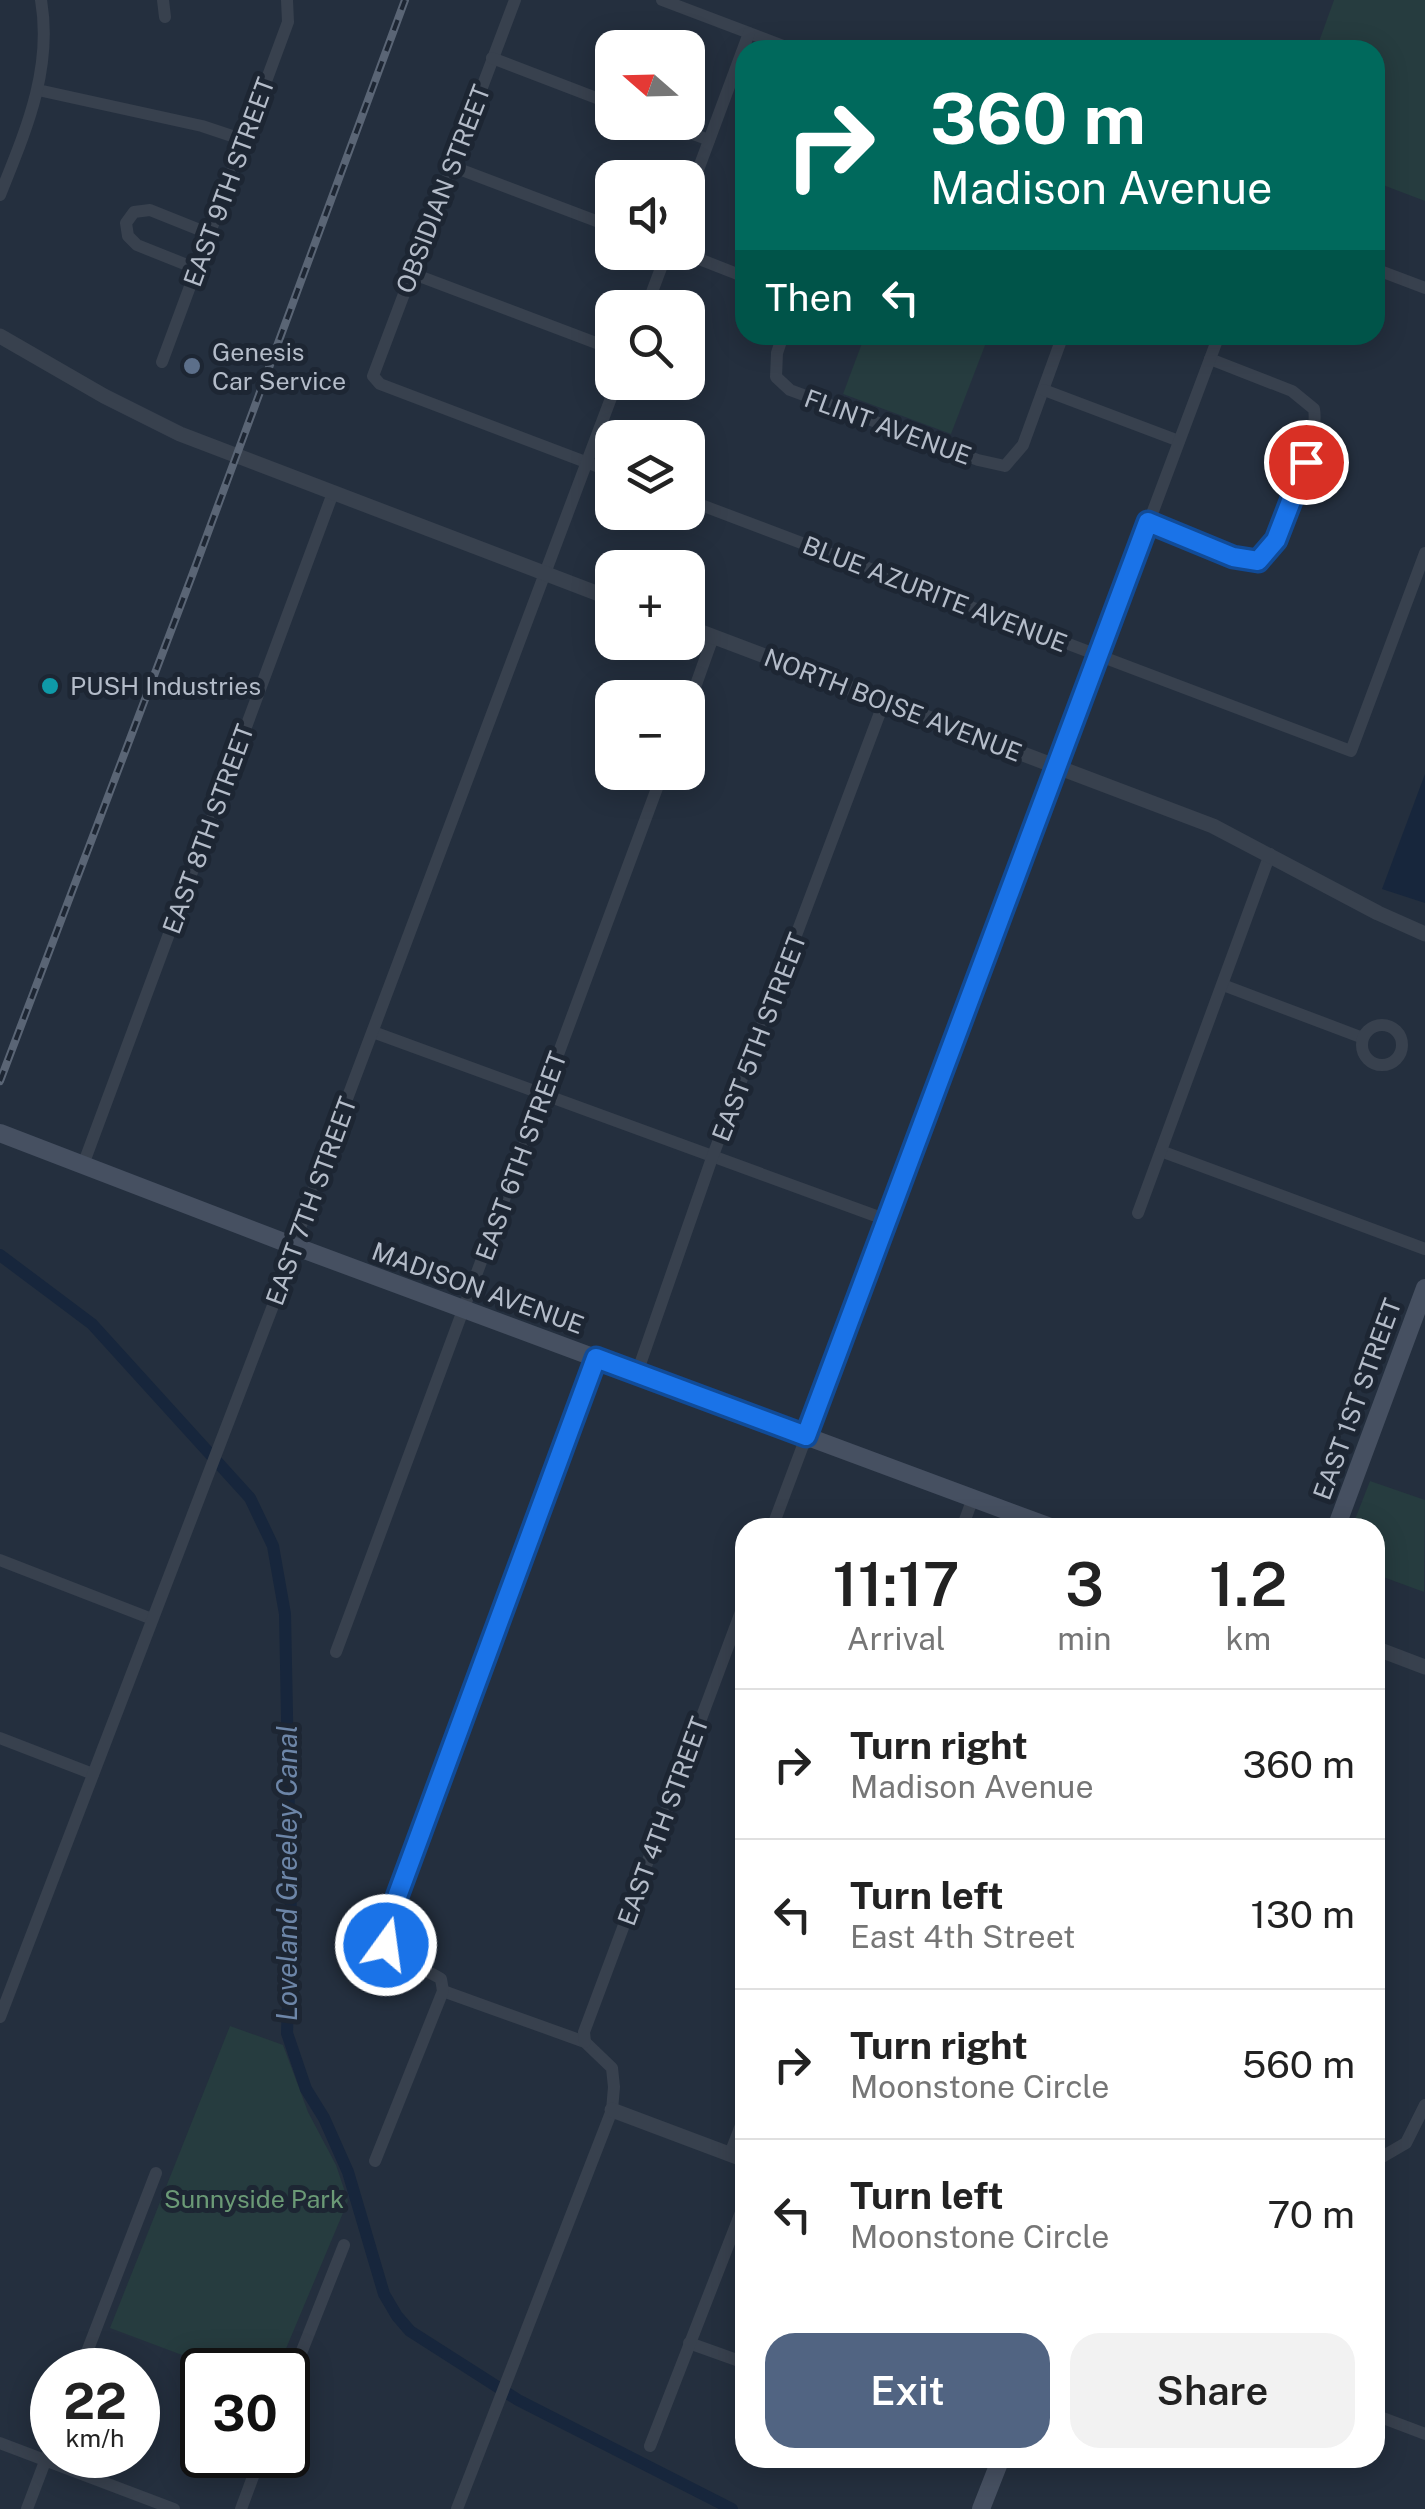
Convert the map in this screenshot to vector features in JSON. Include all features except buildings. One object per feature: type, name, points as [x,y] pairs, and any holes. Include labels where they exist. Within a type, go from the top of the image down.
[{"type":"main road","name":"MADISON AVENUE","points":[[0,1133],[1026,1518]]},
{"type":"main road","name":"EAST 1ST STREET","points":[[1340,1518],[1425,1288]]},
{"type":"main road","points":[[981,2509],[997,2468]]},
{"type":"street","points":[[0,195],[38,90],[43,38],[41,0]]},
{"type":"street","points":[[163,0],[164,17]]},
{"type":"street","name":"EAST 9TH STREET","points":[[162,362],[288,22],[287,0]]},
{"type":"street","name":"OBSIDIAN STREET","points":[[515,0],[374,379],[587,462]]},
{"type":"street","points":[[662,0],[768,40]]},
{"type":"street","points":[[746,40],[749,33]]},
{"type":"street","points":[[492,58],[595,97]]},
{"type":"street","points":[[702,160],[735,70]]},
{"type":"street","points":[[38,90],[202,126],[244,140]]},
{"type":"street","points":[[705,138],[709,140]]},
{"type":"street","points":[[452,166],[595,221]]},
{"type":"street","points":[[197,269],[137,245],[128,236],[126,223],[134,212],[150,210],[210,234]]},
{"type":"street","points":[[705,262],[735,273]]},
{"type":"street","points":[[411,273],[595,343]]},
{"type":"street","points":[[1385,273],[1425,288]]},
{"type":"street","points":[[0,336],[180,434],[595,593]]},
{"type":"street","name":"FLINT AVENUE","points":[[780,345],[776,378],[790,390],[978,460],[1005,466],[1022,445],[1044,390]]},
{"type":"street","points":[[1060,345],[1044,390],[1179,441]]},
{"type":"street","points":[[776,1518],[1215,345]]},
{"type":"street","points":[[1148,522],[1233,557],[1258,561],[1276,540],[1314,439],[1314,410],[1306,400],[1210,359]]},
{"type":"street","name":"EAST 7TH STREET","points":[[0,2017],[611,400]]},
{"type":"street","points":[[587,462],[595,465]]},
{"type":"street","name":"EAST 8TH STREET","points":[[83,1165],[333,493]]},
{"type":"street","name":"BLUE AZURITE AVENUE","points":[[705,506],[1351,750],[1425,552]]},
{"type":"street","name":"NORTH BOISE AVENUE","points":[[705,634],[1213,826],[1425,934]]},
{"type":"street","points":[[698,680],[714,637]]},
{"type":"street","name":"EAST 5TH STREET","points":[[638,1374],[712,1158],[884,702]]},
{"type":"street","name":"EAST 6TH STREET","points":[[336,1652],[656,790]]},
{"type":"street","points":[[1138,1213],[1270,854]]},
{"type":"street","points":[[1223,986],[1364,1038]]},
{"type":"street","points":[[373,1032],[887,1220]]},
{"type":"street","points":[[1161,1151],[1425,1249]]},
{"type":"street","points":[[375,2161],[443,1991],[441,1978],[389,1951],[384,1932],[596,1358]]},
{"type":"street","points":[[966,1518],[973,1498]]},
{"type":"street","points":[[0,1560],[152,1619]]},
{"type":"street","name":"EAST 4TH STREET","points":[[585,2042],[586,2028],[735,1628]]},
{"type":"street","points":[[1385,1652],[1425,1667]]},
{"type":"street","points":[[0,1738],[93,1774]]},
{"type":"street","points":[[443,1991],[585,2042],[612,2068],[614,2088],[612,2110],[457,2509]]},
{"type":"street","points":[[1385,2155],[1406,2142],[1425,2106]]},
{"type":"street","points":[[612,2110],[735,2156]]},
{"type":"street","points":[[88,2348],[156,2173]]},
{"type":"street","points":[[650,2446],[735,2227]]},
{"type":"street","points":[[303,2348],[344,2244]]},
{"type":"street","points":[[689,2343],[735,2360]]},
{"type":"street","points":[[1385,2419],[1425,2434]]},
{"type":"street","points":[[0,2443],[30,2454]]},
{"type":"street","points":[[27,2509],[39,2478]]},
{"type":"street","points":[[93,2478],[174,2509]]},
{"type":"street","points":[[241,2509],[252,2478]]},
{"type":"green space","points":[[1334,0],[1425,0],[1425,201],[1385,186],[1385,40],[1320,40]]},
{"type":"green space","points":[[861,345],[985,345],[951,434],[843,394]]},
{"type":"green space","points":[[1370,1481],[1425,1500],[1424,1592],[1385,1578],[1385,1518],[1356,1518]]},
{"type":"green space","name":"Sunnyside Park","points":[[230,2026],[283,2045],[348,2201],[286,2348],[180,2348],[180,2354],[110,2328]]},
{"type":"water","points":[[1425,774],[1425,903],[1382,889]]},
{"type":"waterway","name":"Loveland Greeley Canal","points":[[0,1255],[92,1324],[250,1498],[273,1546],[285,1614],[291,1918],[287,2033],[306,2089],[348,2172],[384,2294],[410,2331],[518,2400],[732,2509]]},
{"type":"railway","points":[[0,1081],[405,0]]},
{"type":"place","name":"Genesis Car Service","points":[[192,366]]},
{"type":"place","name":"PUSH Industries","points":[[50,686]]},
{"type":"route","points":[[386,1945],[384,1932],[596,1358],[806,1436],[1148,522],[1233,557],[1258,561],[1276,540],[1306,462]]}]
